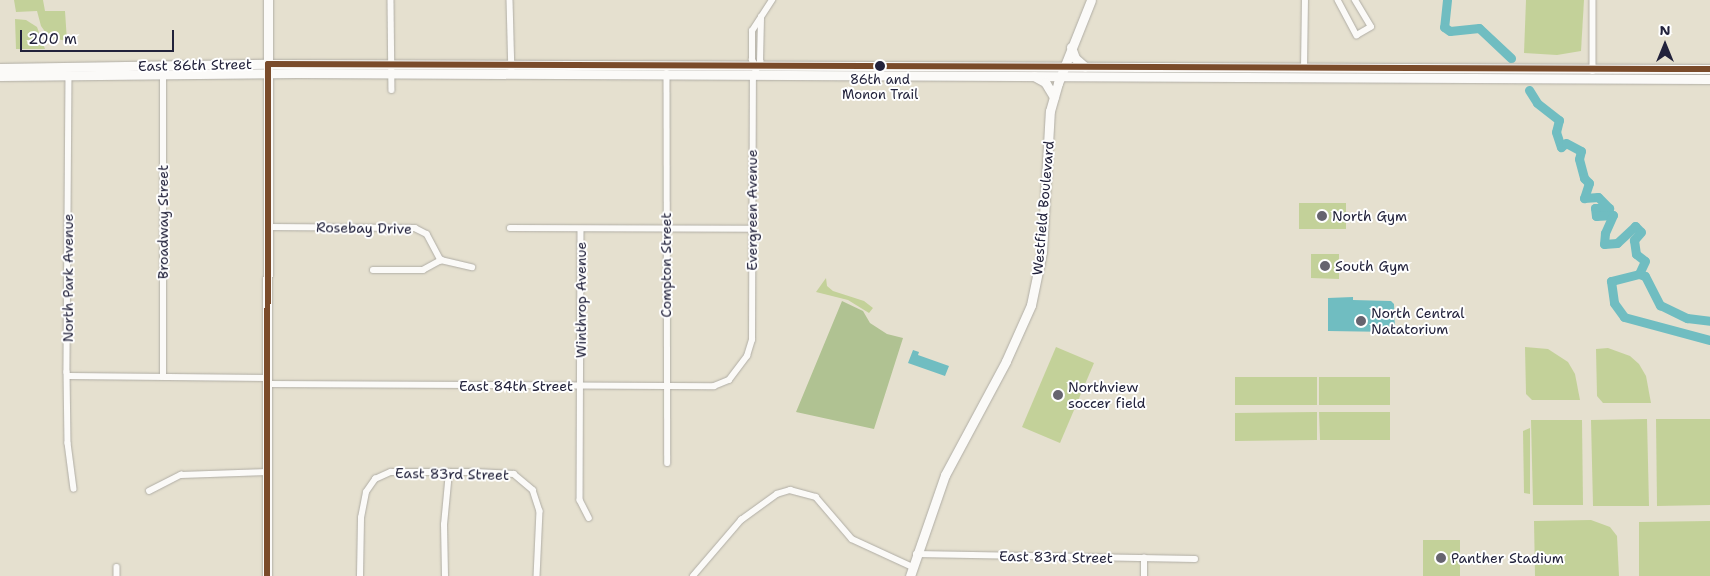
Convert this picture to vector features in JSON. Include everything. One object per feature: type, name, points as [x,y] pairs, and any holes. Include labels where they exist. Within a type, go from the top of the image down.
[{"type":"main road","points":[[267,576],[268,0]]},
{"type":"main road","name":"Westfield Boulevard","points":[[912,572],[916,554],[944,475],[1006,361],[1031,305],[1042,252],[1050,117],[1060,76],[1091,0]]},
{"type":"main road","points":[[1071,47],[1075,58],[1085,67]]},
{"type":"main road","name":"East 86th Street","points":[[0,68],[68,71],[391,69],[754,71],[1085,67],[1593,73],[1710,69]]},
{"type":"main road","name":"East 86th Street","points":[[0,76],[68,71]]},
{"type":"main road","name":"East 86th Street","points":[[754,71],[1060,76],[1304,71]]},
{"type":"main road","name":"East 86th Street","points":[[1593,73],[1710,79]]},
{"type":"main road","points":[[1034,76],[1045,82],[1054,97]]},
{"type":"street","points":[[391,0],[392,90]]},
{"type":"street","points":[[510,0],[511,70]]},
{"type":"street","name":"Evergreen Avenue","points":[[749,353],[754,71],[752,31],[772,0]]},
{"type":"street","points":[[1304,71],[1305,0]]},
{"type":"street","points":[[1338,0],[1357,35],[1371,27],[1355,0]]},
{"type":"street","points":[[1593,0],[1593,73]]},
{"type":"street","name":"Evergreen Avenue","points":[[754,71],[761,54],[761,17]]},
{"type":"street","name":"North Park Avenue","points":[[68,71],[68,442],[74,489]]},
{"type":"street","name":"Broadway Street","points":[[163,71],[163,377]]},
{"type":"street","name":"Compton Street","points":[[667,71],[668,464]]},
{"type":"street","name":"Rosebay Drive","points":[[268,227],[415,228],[427,234],[441,260]]},
{"type":"street","points":[[510,228],[752,229]]},
{"type":"street","name":"Winthrop Avenue","points":[[581,229],[581,503],[589,518]]},
{"type":"street","points":[[373,270],[423,270],[441,260],[472,267]]},
{"type":"street","name":"East 84th Street","points":[[69,376],[581,386],[723,384],[749,353]]},
{"type":"street","points":[[149,491],[181,475],[267,472]]},
{"type":"street","name":"East 83rd Street","points":[[360,576],[361,518],[367,491],[376,478],[391,472],[507,473],[527,483],[539,508],[537,576]]},
{"type":"street","points":[[445,576],[444,526],[450,472]]},
{"type":"street","points":[[693,576],[740,520],[777,494],[790,490],[817,498],[852,539],[912,572]]},
{"type":"street","name":"East 83rd Street","points":[[916,554],[1195,559]]},
{"type":"street","points":[[1144,558],[1144,576]]},
{"type":"street","points":[[117,567],[118,576]]},
{"type":"green space","points":[[14,0],[43,0],[45,11],[65,11],[67,41],[52,38],[46,33],[41,26],[37,11],[16,12]]},
{"type":"green space","points":[[1526,0],[1584,0],[1581,51],[1557,55],[1524,53]]},
{"type":"green space","points":[[15,19],[26,20],[37,27],[45,49],[16,49]]},
{"type":"green space","name":"North Gym","points":[[1299,203],[1346,203],[1346,229],[1299,229]]},
{"type":"green space","name":"South Gym","points":[[1311,254],[1339,254],[1339,279],[1311,278]]},
{"type":"green space","points":[[826,278],[827,286],[833,291],[864,301],[873,308],[869,313],[848,300],[816,292]]},
{"type":"green space","points":[[842,301],[863,311],[870,323],[887,334],[903,338],[874,429],[796,412]]},
{"type":"green space","name":"Northview soccer field","points":[[1056,347],[1094,363],[1060,443],[1022,427]]},
{"type":"green space","points":[[1525,347],[1548,349],[1568,362],[1575,374],[1580,400],[1532,400],[1526,394]]},
{"type":"green space","points":[[1608,348],[1630,356],[1639,364],[1646,376],[1651,403],[1603,403],[1597,396],[1596,349]]},
{"type":"green space","points":[[1235,377],[1317,377],[1317,405],[1235,405]]},
{"type":"green space","points":[[1319,377],[1390,377],[1390,405],[1319,405]]},
{"type":"green space","points":[[1317,412],[1317,440],[1235,441],[1235,413]]},
{"type":"green space","points":[[1319,412],[1390,412],[1390,440],[1320,440]]},
{"type":"green space","points":[[1647,419],[1649,506],[1593,506],[1591,420]]},
{"type":"green space","points":[[1656,419],[1710,419],[1710,505],[1657,506]]},
{"type":"green space","points":[[1531,420],[1582,420],[1583,505],[1533,505]]},
{"type":"green space","points":[[1530,428],[1530,494],[1524,493],[1523,431]]},
{"type":"green space","points":[[1591,520],[1610,527],[1617,536],[1619,576],[1535,576],[1534,521]]},
{"type":"green space","points":[[1710,521],[1710,576],[1639,576],[1639,522]]},
{"type":"green space","name":"Panther Stadium","points":[[1423,540],[1460,540],[1460,576],[1423,576]]},
{"type":"water","name":"North Central Natatorium","points":[[1353,297],[1353,300],[1391,301],[1394,304],[1395,329],[1391,332],[1328,331],[1328,298]]},
{"type":"water","points":[[913,350],[919,352],[918,355],[949,366],[945,376],[908,363]]},
{"type":"waterway","points":[[1447,0],[1444,27],[1450,31],[1479,28],[1511,58]]},
{"type":"waterway","points":[[1529,90],[1537,103],[1559,120],[1556,132],[1561,147],[1566,143],[1581,151],[1579,159],[1584,178],[1589,183],[1584,198],[1598,197],[1609,208],[1595,208],[1596,216],[1613,215],[1605,233],[1604,244],[1617,243],[1635,226],[1641,232],[1634,240],[1636,254],[1645,261],[1639,274],[1611,281],[1614,303],[1624,317],[1710,340]]},
{"type":"waterway","points":[[1639,274],[1645,276],[1660,305],[1687,318],[1710,321]]},
{"type":"transit line","points":[[267,576],[268,64],[1710,69]]},
{"type":"place","name":"86th and Monon Trail","points":[[880,66]]},
{"type":"place","name":"North Gym","points":[[1322,216]]},
{"type":"place","name":"South Gym","points":[[1325,266]]},
{"type":"place","name":"North Central Natatorium","points":[[1361,321]]},
{"type":"place","name":"Northview soccer field","points":[[1058,395]]},
{"type":"place","name":"Panther Stadium","points":[[1441,558]]}]
